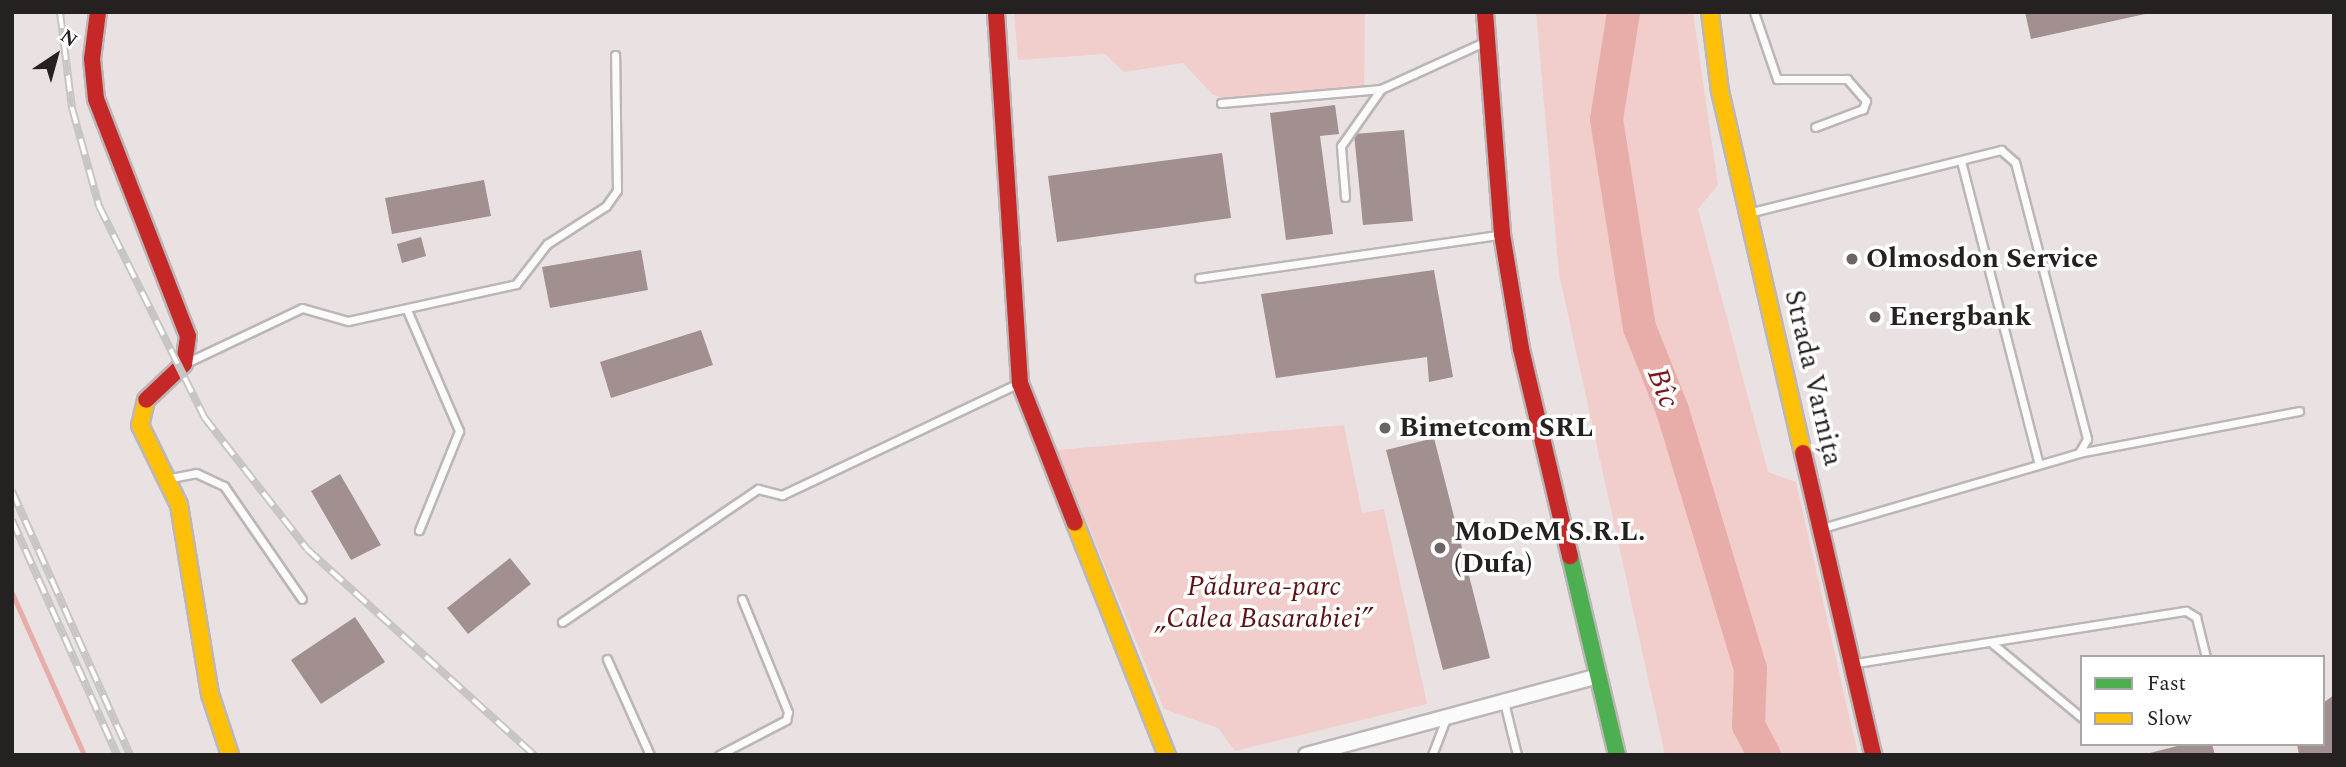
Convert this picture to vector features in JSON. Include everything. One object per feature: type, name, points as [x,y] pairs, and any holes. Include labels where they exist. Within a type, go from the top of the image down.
[{"type":"street","points":[[98,12],[92,59],[96,99],[188,336],[184,364],[139,412],[144,441],[169,479],[211,694],[230,755]]},
{"type":"street","points":[[996,12],[1020,383],[1167,755]]},
{"type":"street","points":[[1487,12],[1502,234],[1521,349],[1617,755]]},
{"type":"street","name":"Strada Varnița","points":[[1710,12],[1748,213],[1873,755]]},
{"type":"street","points":[[1306,755],[1598,676]]},
{"type":"lane","points":[[1754,12],[1777,79],[1793,84],[1847,79],[1866,101],[1863,109],[1815,127]]},
{"type":"lane","points":[[1221,103],[1381,89],[1488,41]]},
{"type":"lane","points":[[184,364],[302,308],[348,321],[508,289],[547,244],[613,198],[615,55]]},
{"type":"lane","points":[[1345,197],[1341,146],[1381,89]]},
{"type":"lane","points":[[1748,213],[2001,150],[2015,162],[2087,439],[2079,453]]},
{"type":"lane","points":[[1961,161],[2039,464]]},
{"type":"lane","points":[[1199,278],[1502,234]]},
{"type":"lane","points":[[407,310],[459,431],[419,530]]},
{"type":"lane","points":[[562,622],[758,489],[782,495],[1020,383]]},
{"type":"lane","points":[[1821,528],[2079,453],[2299,411]]},
{"type":"lane","points":[[169,479],[196,473],[224,486],[302,600]]},
{"type":"lane","points":[[719,755],[740,747],[786,720],[788,712],[742,599]]},
{"type":"lane","points":[[1853,664],[2186,611],[2196,617],[2206,655]]},
{"type":"lane","points":[[1993,643],[2080,716]]},
{"type":"lane","points":[[607,659],[650,755]]},
{"type":"lane","points":[[1504,702],[1517,755]]},
{"type":"lane","points":[[1432,755],[1447,718]]},
{"type":"lane","points":[[740,747],[743,755]]},
{"type":"green space","points":[[1014,12],[1365,12],[1364,92],[1232,102],[1212,94],[1183,63],[1124,72],[1105,54],[1018,60]]},
{"type":"green space","points":[[1536,12],[1693,12],[1718,185],[1698,209],[1768,472],[1796,482],[1858,755],[1665,755],[1559,274]]},
{"type":"green space","name":"Pădurea-parc „Calea Basarabiei”","points":[[1344,425],[1362,513],[1384,509],[1427,704],[1235,751],[1218,728],[1164,709],[1057,450]]},
{"type":"building","points":[[2025,12],[2150,12],[2150,13],[2031,39]]},
{"type":"building","points":[[1335,105],[1339,134],[1320,136],[1333,234],[1286,240],[1270,113]]},
{"type":"building","points":[[1404,130],[1413,221],[1363,225],[1354,134]]},
{"type":"building","points":[[1222,153],[1231,218],[1057,242],[1048,176]]},
{"type":"building","points":[[484,180],[491,216],[392,234],[385,198]]},
{"type":"building","points":[[421,237],[426,256],[402,263],[397,244]]},
{"type":"building","points":[[641,250],[648,290],[550,308],[542,267]]},
{"type":"building","points":[[1434,270],[1453,377],[1429,382],[1427,357],[1276,378],[1261,294]]},
{"type":"building","points":[[701,330],[713,365],[611,398],[600,362]]},
{"type":"building","points":[[1434,438],[1490,658],[1443,670],[1386,450]]},
{"type":"building","points":[[340,474],[381,545],[351,560],[311,491]]},
{"type":"building","points":[[510,558],[531,584],[468,634],[447,608]]},
{"type":"building","points":[[355,617],[385,662],[321,704],[291,660]]},
{"type":"building","points":[[2334,695],[2334,755],[2299,755],[2297,746],[2325,746],[2325,702]]},
{"type":"building","points":[[2177,746],[2213,746],[2215,755],[2142,755]]},
{"type":"waterway","name":"Bîc","points":[[1623,12],[1606,119],[1639,327],[1672,410],[1750,669],[1748,725],[1764,755]]},
{"type":"waterway","points":[[12,593],[84,755]]},
{"type":"railway","points":[[60,12],[72,108],[99,206],[204,417],[307,549],[534,755]]},
{"type":"railway","points":[[12,491],[130,755]]},
{"type":"railway","points":[[12,520],[117,755]]},
{"type":"traffic: fast","points":[[1570,556],[1617,755]]},
{"type":"traffic: slow","points":[[1710,12],[1720,91],[1803,453]]},
{"type":"traffic: slow","points":[[146,400],[140,425],[179,505],[210,694],[230,755]]},
{"type":"traffic: slow","points":[[1075,523],[1167,755]]},
{"type":"traffic: jam","points":[[98,12],[92,59],[96,99],[188,336],[184,364],[146,400]]},
{"type":"traffic: jam","points":[[996,12],[1020,383],[1075,523]]},
{"type":"traffic: jam","points":[[1485,12],[1502,234],[1521,349],[1570,556]]},
{"type":"traffic: jam","points":[[1803,453],[1873,755]]},
{"type":"place","name":"Olmosdon Service","points":[[1852,259]]},
{"type":"place","name":"Energbank","points":[[1875,317]]},
{"type":"place","name":"Bimetcom SRL","points":[[1385,428]]},
{"type":"place","name":"MoDeM S.R.L. (Dufa)","points":[[1440,548]]}]
